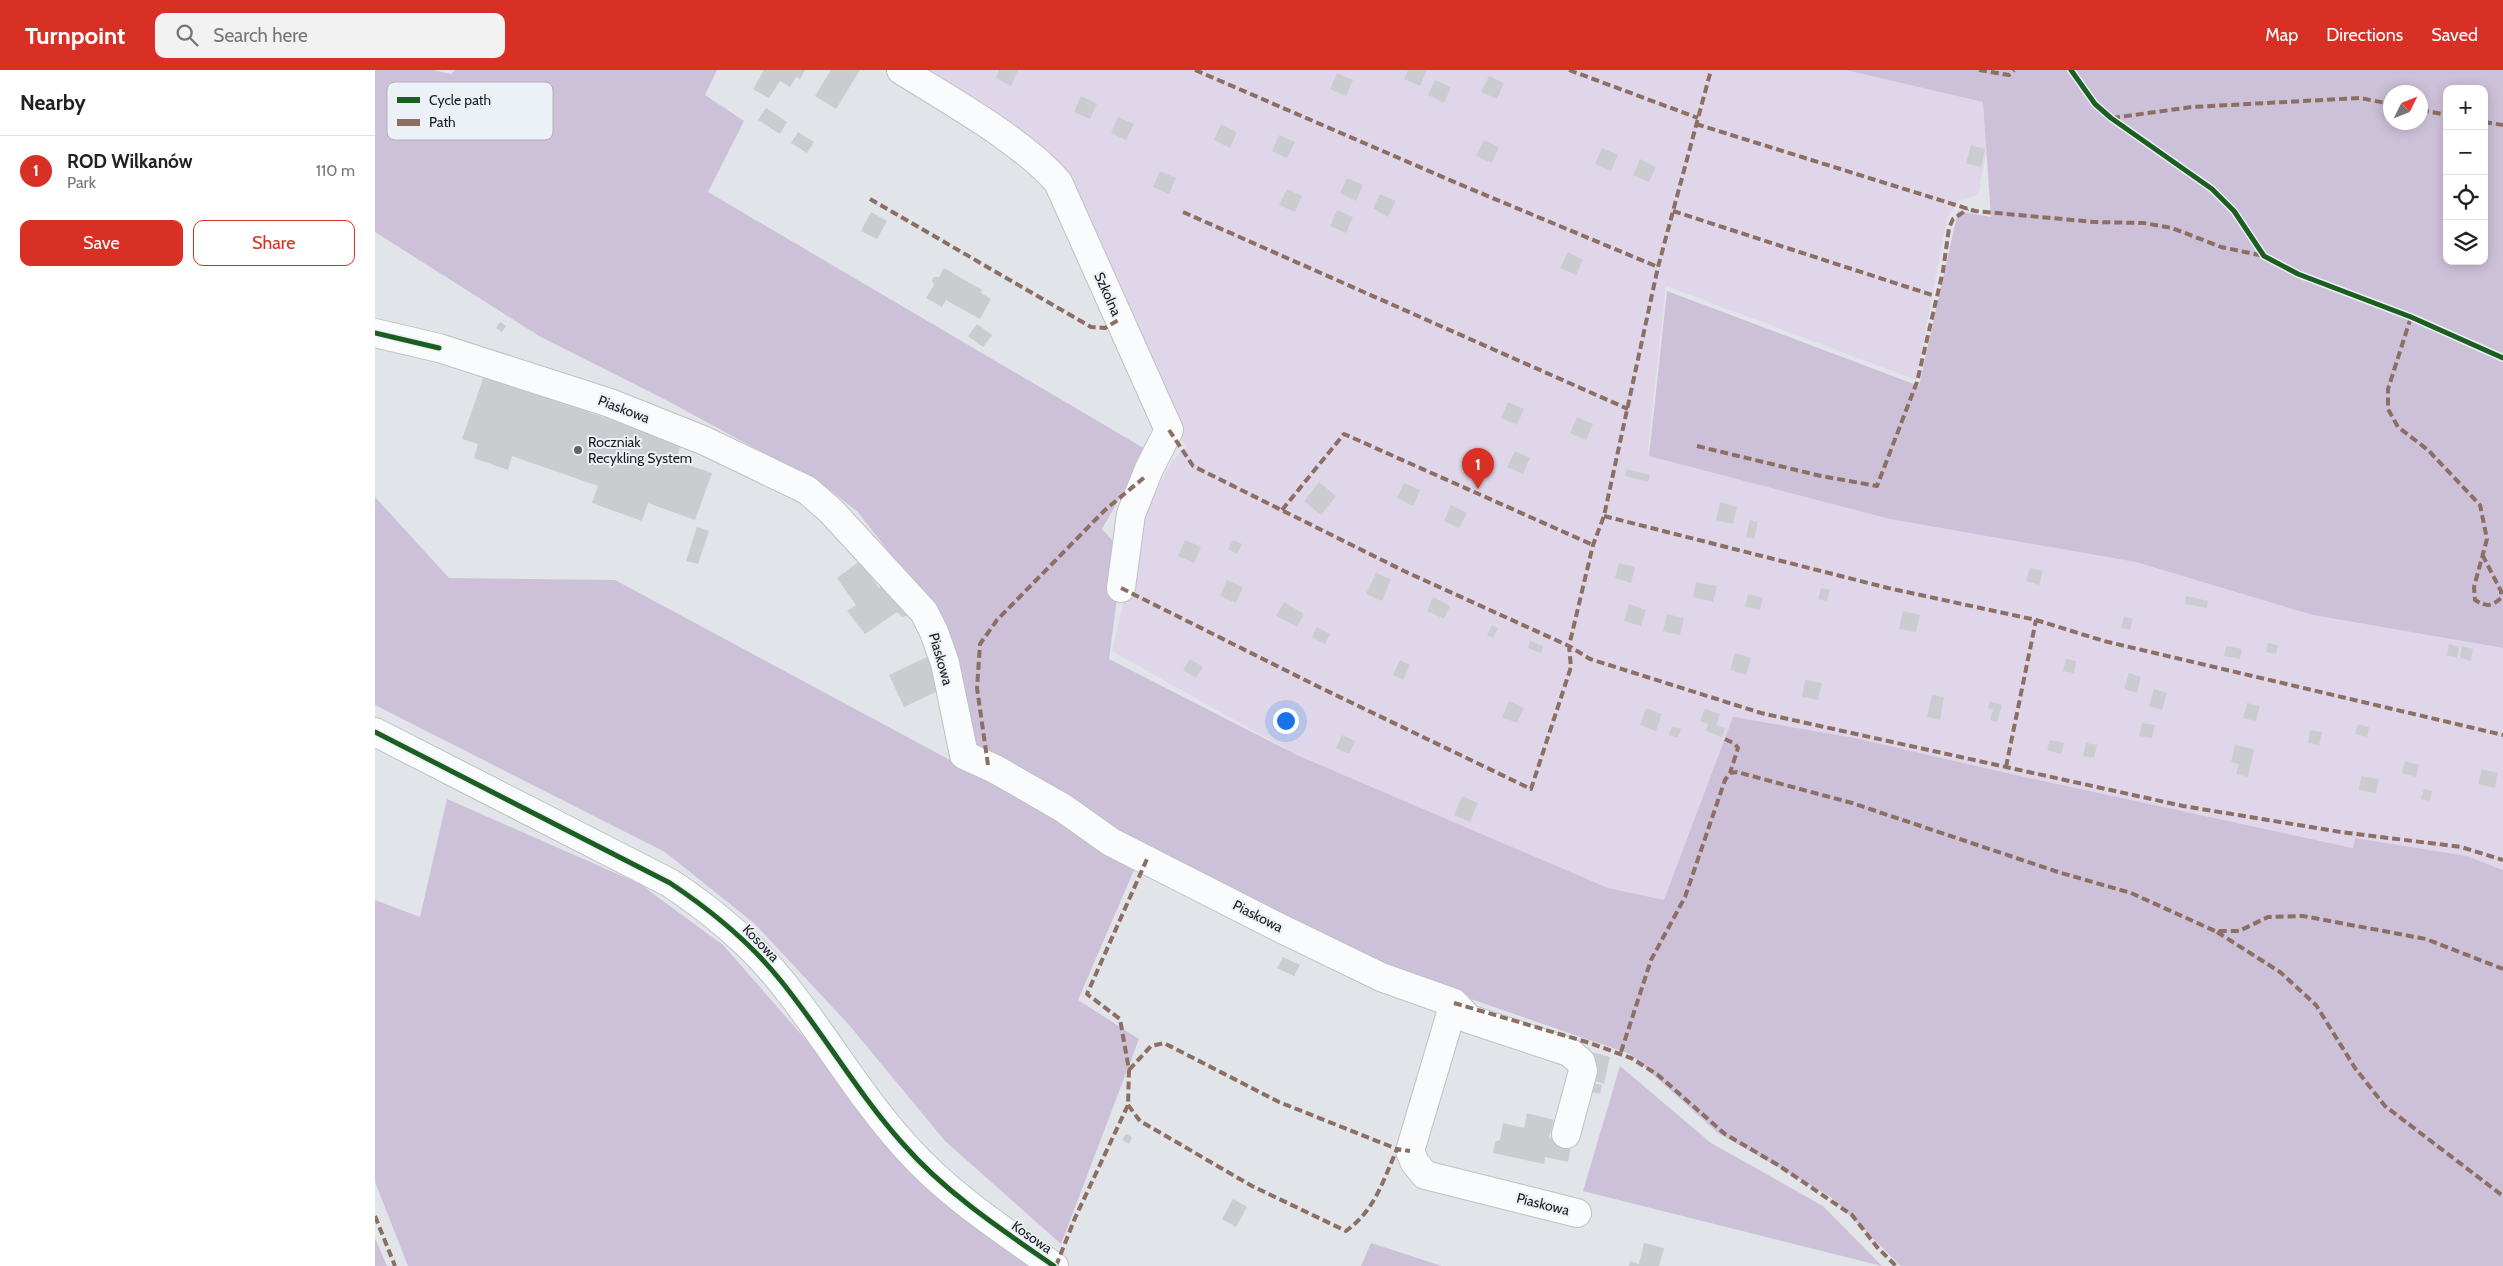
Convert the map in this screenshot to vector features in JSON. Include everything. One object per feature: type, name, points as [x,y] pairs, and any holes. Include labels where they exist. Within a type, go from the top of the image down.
[{"type":"street","name":"Szkolna","points":[[901,70],[1019,148],[1045,168],[1058,182],[1169,430],[1149,469],[1131,514],[1121,588]]},
{"type":"street","name":"Piaskowa","points":[[375,333],[439,348],[610,403],[705,441],[807,490],[831,511],[924,612],[934,632],[945,663],[964,755],[995,769],[1055,804],[1111,842],[1381,977],[1454,1003],[1469,1020],[1569,1052],[1581,1062],[1583,1071],[1566,1134]]},
{"type":"street","name":"Kosowa","points":[[375,732],[671,883],[703,905],[733,930],[775,975],[873,1109],[935,1178],[1013,1238],[1054,1266]]},
{"type":"street","name":"Piaskowa","points":[[1454,1003],[1410,1151],[1415,1163],[1425,1174],[1577,1213]]},
{"type":"shaded area","points":[[375,70],[433,70],[451,74],[455,70],[717,70],[705,95],[744,121],[708,192],[1147,450],[1102,529],[1123,552],[1109,659],[1297,755],[1608,888],[1664,900],[1733,717],[1855,738],[2020,776],[2353,848],[2355,838],[2467,856],[2503,870],[2503,1266],[1901,1266],[1831,1197],[1718,1133],[1630,1054],[1378,967],[1180,873],[967,744],[930,605],[858,512],[826,487],[666,400],[539,336],[375,232]]},
{"type":"shaded area","points":[[917,70],[1856,70],[1997,98],[1978,195],[1958,201],[1947,218],[1916,380],[1666,286],[1648,449],[1887,512],[2130,554],[2313,615],[2503,648],[2503,870],[2467,856],[2356,838],[2353,848],[2020,776],[1855,738],[1664,901],[1608,888],[1297,755],[1112,651],[1143,518],[1171,462],[1187,447],[1177,433],[1060,166]]},
{"type":"shaded area","points":[[1846,70],[2503,70],[2503,648],[2313,615],[2136,562],[1890,519],[1649,456],[1667,291],[1919,386],[1958,211],[1991,217],[1983,102]]},
{"type":"shaded area","points":[[375,497],[449,578],[615,580],[1138,861],[1078,1000],[1139,1039],[1061,1244],[945,1141],[850,1026],[755,924],[665,852],[375,705]]},
{"type":"shaded area","points":[[447,799],[640,884],[723,945],[940,1193],[1045,1266],[408,1266],[375,1182],[375,900],[420,917]]},
{"type":"shaded area","points":[[1620,1066],[1711,1143],[1823,1206],[1882,1266],[1583,1191]]},
{"type":"shaded area","points":[[375,1238],[387,1266],[375,1266]]},
{"type":"shaded area","points":[[1371,1243],[1442,1266],[1361,1266]]},
{"type":"building","points":[[764,70],[805,70],[800,79],[796,77],[790,87],[780,81],[769,98],[753,89]]},
{"type":"building","points":[[831,70],[860,70],[836,109],[815,96]]},
{"type":"building","points":[[999,70],[1018,70],[1011,86],[996,78]]},
{"type":"building","points":[[1408,70],[1427,70],[1420,86],[1404,79]]},
{"type":"building","points":[[1337,73],[1353,80],[1346,96],[1330,89]]},
{"type":"building","points":[[1489,76],[1504,83],[1497,99],[1481,92]]},
{"type":"building","points":[[1435,80],[1451,87],[1444,103],[1428,95]]},
{"type":"building","points":[[1081,96],[1097,104],[1090,119],[1074,112]]},
{"type":"building","points":[[766,108],[787,122],[780,134],[758,120]]},
{"type":"building","points":[[1118,117],[1134,124],[1126,140],[1111,133]]},
{"type":"building","points":[[1221,124],[1237,132],[1230,148],[1214,140]]},
{"type":"building","points":[[798,132],[814,142],[807,153],[791,143]]},
{"type":"building","points":[[1279,135],[1295,142],[1287,158],[1272,151]]},
{"type":"building","points":[[1484,140],[1499,147],[1492,163],[1476,156]]},
{"type":"building","points":[[1971,145],[1985,149],[1981,167],[1966,163]]},
{"type":"building","points":[[1602,148],[1618,155],[1611,171],[1595,164]]},
{"type":"building","points":[[1640,159],[1656,167],[1649,182],[1633,175]]},
{"type":"building","points":[[1160,171],[1176,178],[1169,194],[1153,187]]},
{"type":"building","points":[[1347,178],[1363,185],[1356,201],[1340,193]]},
{"type":"building","points":[[1287,189],[1302,196],[1295,212],[1279,205]]},
{"type":"building","points":[[1380,194],[1396,201],[1388,217],[1373,209]]},
{"type":"building","points":[[1337,210],[1353,217],[1346,233],[1330,226]]},
{"type":"building","points":[[871,212],[887,221],[877,239],[861,231]]},
{"type":"building","points":[[1568,252],[1583,260],[1576,275],[1560,268]]},
{"type":"building","points":[[944,268],[982,290],[981,293],[991,299],[980,319],[946,300],[942,307],[926,298],[934,285],[932,280],[934,277],[939,277]]},
{"type":"building","points":[[500,322],[506,326],[502,332],[496,328]]},
{"type":"building","points":[[977,324],[992,335],[983,347],[968,336]]},
{"type":"building","name":"Roczniak Recykling System","points":[[484,376],[681,444],[676,461],[712,473],[695,520],[648,503],[642,521],[592,503],[598,486],[512,456],[508,470],[474,458],[478,444],[462,439]]},
{"type":"building","points":[[1508,402],[1524,409],[1517,425],[1501,418]]},
{"type":"building","points":[[1577,417],[1593,424],[1586,440],[1570,433]]},
{"type":"building","points":[[1515,451],[1530,458],[1523,474],[1507,467]]},
{"type":"building","points":[[1627,469],[1650,475],[1648,482],[1625,476]]},
{"type":"building","points":[[1319,482],[1336,496],[1321,515],[1304,501]]},
{"type":"building","points":[[1404,483],[1420,490],[1413,506],[1397,498]]},
{"type":"building","points":[[1720,502],[1737,507],[1733,524],[1716,520]]},
{"type":"building","points":[[1451,505],[1467,513],[1459,528],[1444,521]]},
{"type":"building","points":[[1750,520],[1758,522],[1754,539],[1746,537]]},
{"type":"building","points":[[697,527],[709,531],[698,564],[686,561]]},
{"type":"building","points":[[1185,540],[1201,547],[1194,563],[1178,556]]},
{"type":"building","points":[[1233,540],[1242,544],[1237,554],[1228,549]]},
{"type":"building","points":[[860,561],[879,588],[890,580],[910,615],[902,617],[897,612],[865,634],[847,611],[856,605],[837,578]]},
{"type":"building","points":[[1619,563],[1635,567],[1631,583],[1615,578]]},
{"type":"building","points":[[2030,568],[2043,571],[2039,585],[2026,581]]},
{"type":"building","points":[[1376,573],[1391,579],[1382,601],[1366,594]]},
{"type":"building","points":[[1227,580],[1243,587],[1236,603],[1220,596]]},
{"type":"building","points":[[1696,582],[1717,586],[1713,602],[1693,597]]},
{"type":"building","points":[[1821,588],[1830,590],[1827,601],[1818,599]]},
{"type":"building","points":[[1748,594],[1763,598],[1760,610],[1745,607]]},
{"type":"building","points":[[2186,596],[2208,601],[2207,608],[2185,604]]},
{"type":"building","points":[[1433,597],[1450,606],[1444,619],[1427,611]]},
{"type":"building","points":[[1284,602],[1304,614],[1297,627],[1276,616]]},
{"type":"building","points":[[1629,604],[1646,610],[1641,626],[1624,621]]},
{"type":"building","points":[[1903,611],[1920,615],[1916,632],[1899,629]]},
{"type":"building","points":[[1667,614],[1684,618],[1680,635],[1663,631]]},
{"type":"building","points":[[2124,616],[2133,619],[2130,630],[2121,628]]},
{"type":"building","points":[[1492,625],[1498,628],[1493,638],[1487,635]]},
{"type":"building","points":[[1317,627],[1330,634],[1325,644],[1312,637]]},
{"type":"building","points":[[1530,641],[1543,646],[1541,653],[1528,648]]},
{"type":"building","points":[[2268,643],[2278,645],[2276,654],[2266,652]]},
{"type":"building","points":[[2449,644],[2459,647],[2457,658],[2447,655]]},
{"type":"building","points":[[2226,646],[2242,649],[2240,659],[2224,656]]},
{"type":"building","points":[[2462,646],[2473,649],[2471,661],[2460,658]]},
{"type":"building","points":[[1735,653],[1751,658],[1746,675],[1730,670]]},
{"type":"building","points":[[927,657],[942,689],[904,707],[889,675]]},
{"type":"building","points":[[1190,659],[1203,667],[1196,678],[1183,670]]},
{"type":"building","points":[[2066,659],[2076,661],[2074,673],[2063,671]]},
{"type":"building","points":[[1400,660],[1410,665],[1403,680],[1393,675]]},
{"type":"building","points":[[2129,673],[2141,677],[2137,693],[2124,689]]},
{"type":"building","points":[[1805,680],[1822,683],[1818,700],[1802,697]]},
{"type":"building","points":[[2154,689],[2167,693],[2162,710],[2149,706]]},
{"type":"building","points":[[1932,695],[1944,697],[1940,720],[1927,717]]},
{"type":"building","points":[[1509,701],[1524,708],[1517,723],[1502,717]]},
{"type":"building","points":[[1990,701],[2002,705],[1997,722],[1990,720],[1993,710],[1988,708]]},
{"type":"building","points":[[2247,703],[2260,706],[2256,721],[2243,718]]},
{"type":"building","points":[[1646,708],[1662,714],[1656,731],[1640,725]]},
{"type":"building","points":[[1705,709],[1720,714],[1716,725],[1725,728],[1722,737],[1706,731],[1708,724],[1700,721]]},
{"type":"building","points":[[2142,723],[2155,725],[2152,738],[2139,736]]},
{"type":"building","points":[[2358,724],[2369,727],[2367,737],[2355,734]]},
{"type":"building","points":[[1672,726],[1681,729],[1678,738],[1669,735]]},
{"type":"building","points":[[2310,730],[2322,732],[2319,745],[2308,743]]},
{"type":"building","points":[[1342,735],[1355,741],[1349,754],[1336,748]]},
{"type":"building","points":[[2050,740],[2064,743],[2061,754],[2047,750]]},
{"type":"building","points":[[2086,743],[2097,745],[2094,758],[2083,756]]},
{"type":"building","points":[[2235,745],[2254,749],[2248,777],[2236,774],[2239,764],[2231,762]]},
{"type":"building","points":[[2405,761],[2419,765],[2416,777],[2402,773]]},
{"type":"building","points":[[2482,769],[2498,773],[2495,788],[2478,784]]},
{"type":"building","points":[[2361,776],[2379,779],[2376,793],[2359,790]]},
{"type":"building","points":[[2424,789],[2432,791],[2430,801],[2421,799]]},
{"type":"building","points":[[1462,796],[1478,803],[1470,822],[1454,815]]},
{"type":"building","points":[[1283,957],[1300,965],[1294,976],[1277,968]]},
{"type":"building","points":[[1592,1052],[1610,1057],[1604,1084],[1592,1080],[1588,1069]]},
{"type":"building","points":[[1589,1082],[1602,1085],[1600,1094],[1587,1091]]},
{"type":"building","points":[[1527,1113],[1554,1120],[1549,1138],[1572,1143],[1568,1162],[1545,1157],[1544,1164],[1493,1153],[1495,1142],[1500,1140],[1503,1123],[1524,1128]]},
{"type":"building","points":[[1126,1134],[1132,1137],[1129,1144],[1122,1140]]},
{"type":"building","points":[[1233,1199],[1247,1207],[1236,1227],[1222,1219]]},
{"type":"building","points":[[1644,1243],[1664,1248],[1659,1266],[1629,1266],[1630,1261],[1639,1264]]},
{"type":"marked path","points":[[1195,70],[1466,187],[1658,267]]},
{"type":"marked path","points":[[1569,70],[1698,118]]},
{"type":"marked path","points":[[1121,588],[1321,688],[1531,789],[1571,667],[1569,646],[1593,545],[1604,516],[1658,267],[1711,70]]},
{"type":"marked path","points":[[1979,70],[2009,75],[2014,70]]},
{"type":"marked path","points":[[2112,118],[2192,107],[2360,98],[2383,102]]},
{"type":"marked path","points":[[2428,111],[2443,114]]},
{"type":"marked path","points":[[2488,123],[2503,125]]},
{"type":"marked path","points":[[1696,124],[1975,211],[2094,222],[2144,223],[2172,228],[2221,247],[2264,256]]},
{"type":"marked path","points":[[870,199],[1091,327],[1105,328],[1120,319]]},
{"type":"marked path","points":[[1697,446],[1821,476],[1877,486],[1917,382],[1943,271],[1949,228],[1953,219],[1968,209]]},
{"type":"marked path","points":[[1673,211],[1932,295]]},
{"type":"marked path","points":[[1183,212],[1628,409]]},
{"type":"marked path","points":[[2411,317],[2388,389],[2388,409],[2398,427],[2428,450],[2480,505],[2487,539],[2474,587],[2475,600],[2489,605],[2501,598],[2501,591],[2483,556]]},
{"type":"marked path","points":[[1169,430],[1193,466],[1404,571],[1569,646],[1590,659],[1761,713],[2183,806],[2341,832],[2461,847],[2503,860]]},
{"type":"marked path","points":[[1282,510],[1344,434],[1593,545]]},
{"type":"marked path","points":[[988,765],[977,688],[980,644],[997,620],[1105,510],[1146,476]]},
{"type":"marked path","points":[[1604,516],[1888,588],[2036,620],[2104,641],[2503,735]]},
{"type":"marked path","points":[[2006,767],[2036,620]]},
{"type":"marked path","points":[[1725,739],[1735,744],[1738,748],[1730,773]]},
{"type":"marked path","points":[[1621,1052],[1651,960],[1685,897],[1725,780],[1730,773],[1737,772],[1852,803],[2058,872],[2131,893],[2215,931],[2239,931],[2268,917],[2303,916],[2426,939],[2503,969]]},
{"type":"marked path","points":[[1056,1266],[1075,1218],[1128,1105],[1129,1070],[1120,1019],[1087,994],[1147,859]]},
{"type":"marked path","points":[[2217,932],[2280,972],[2316,1005],[2355,1068],[2385,1106],[2503,1196]]},
{"type":"marked path","points":[[1454,1003],[1590,1043],[1631,1058],[1658,1075],[1725,1134],[1778,1165],[1852,1215],[1877,1247],[1896,1266]]},
{"type":"marked path","points":[[1129,1070],[1151,1046],[1164,1043],[1279,1102],[1397,1149]]},
{"type":"marked path","points":[[1128,1105],[1140,1121],[1252,1186],[1346,1231],[1356,1223],[1371,1204],[1397,1149],[1410,1151]]},
{"type":"marked path","points":[[375,1216],[395,1266]]},
{"type":"cycle path","points":[[2071,70],[2095,104],[2111,118],[2212,189],[2234,211],[2264,256],[2298,274],[2411,317],[2503,358]]},
{"type":"cycle path","points":[[375,333],[439,348]]},
{"type":"cycle path","points":[[375,732],[670,883],[715,916],[743,940],[781,981],[871,1105],[920,1163],[975,1210],[1054,1266]]},
{"type":"place","name":"Roczniak Recykling System","points":[[578,450]]},
{"type":"place","name":"ROD Wilkanów","points":[[1478,489]]}]
